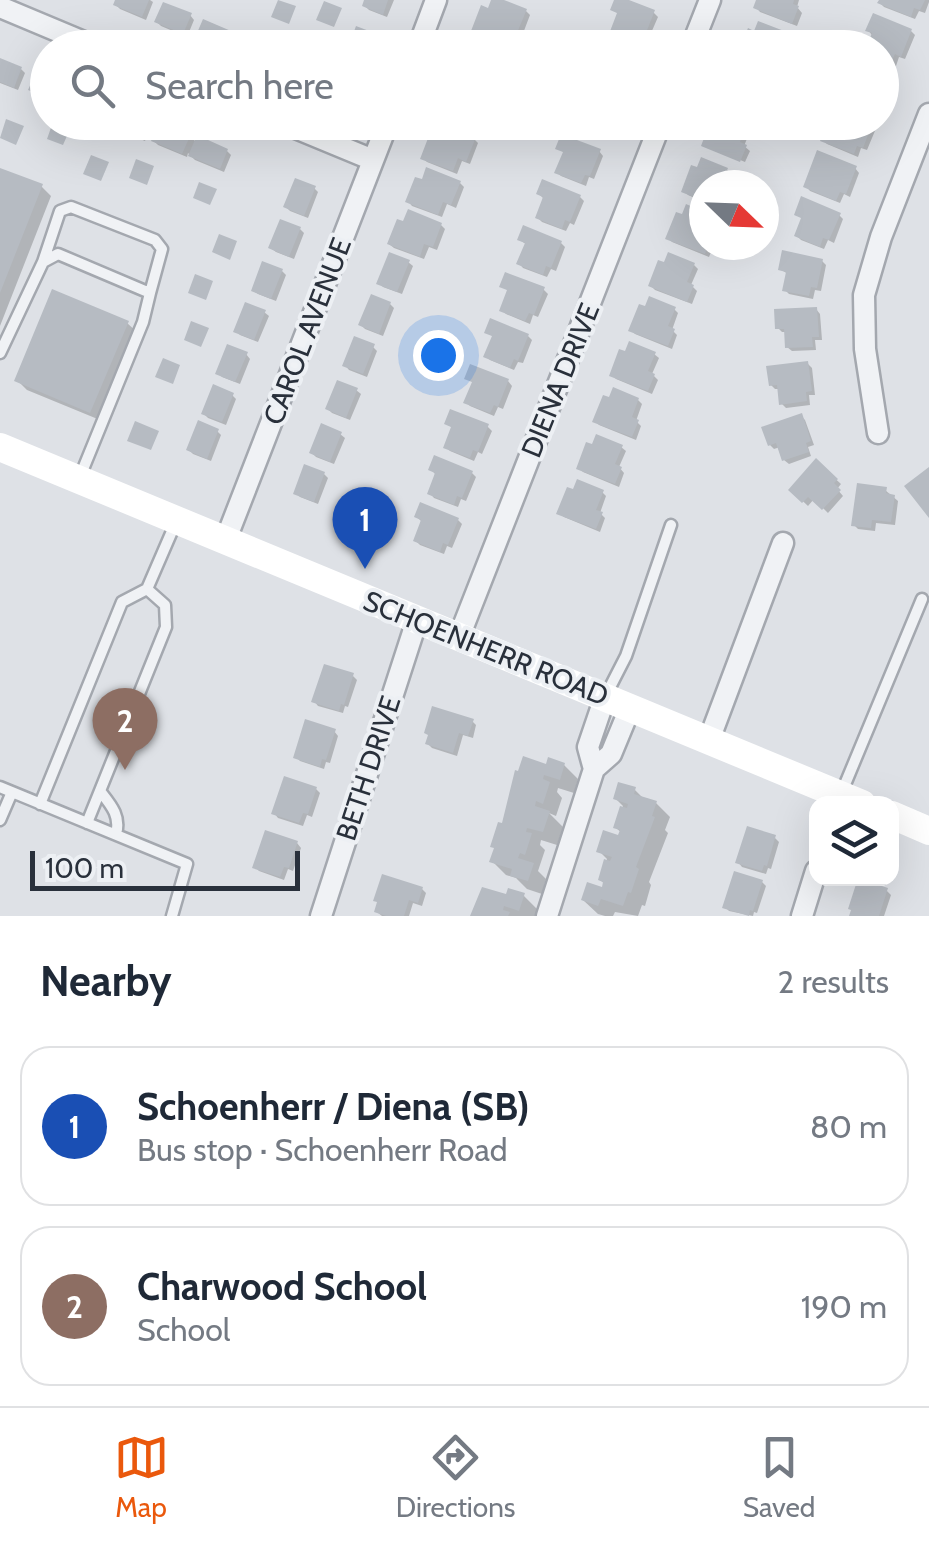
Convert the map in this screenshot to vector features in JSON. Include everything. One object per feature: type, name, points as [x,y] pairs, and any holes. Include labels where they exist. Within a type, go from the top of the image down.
[{"type":"main road","name":"SCHOENHERR ROAD","points":[[0,447],[836,796]]},
{"type":"main road","points":[[899,819],[929,830]]},
{"type":"street","points":[[425,30],[436,0]]},
{"type":"street","points":[[698,30],[710,0]]},
{"type":"street","points":[[0,7],[55,30]]},
{"type":"street","points":[[878,433],[863,324],[864,295],[880,236],[929,114]]},
{"type":"street","points":[[325,140],[373,160]]},
{"type":"street","name":"CAROL AVENUE","points":[[226,540],[381,140]]},
{"type":"street","name":"DIENA DRIVE","points":[[459,637],[654,140]]},
{"type":"street","points":[[709,740],[784,543]]},
{"type":"street","name":"BETH DRIVE","points":[[321,916],[417,620]]},
{"type":"street","points":[[547,916],[594,769],[611,754],[618,702]]},
{"type":"street","points":[[802,916],[811,886]]},
{"type":"lane","points":[[0,353],[43,262],[60,211],[72,207],[155,240],[162,249],[143,322],[78,480]]},
{"type":"lane","points":[[43,262],[58,254],[150,293]]},
{"type":"lane","points":[[40,804],[122,602],[148,589],[178,519]]},
{"type":"lane","points":[[618,702],[626,656],[671,525]]},
{"type":"lane","points":[[87,823],[166,627],[164,605],[148,589]]},
{"type":"lane","points":[[849,796],[922,599]]},
{"type":"lane","points":[[0,787],[188,864],[172,916]]},
{"type":"lane","points":[[100,791],[119,824],[116,834]]},
{"type":"lane","points":[[0,820],[12,792]]},
{"type":"building","points":[[115,0],[149,0],[142,17],[113,5]]},
{"type":"building","points":[[278,0],[296,6],[289,24],[271,17]]},
{"type":"building","points":[[364,0],[388,0],[383,15],[362,6]]},
{"type":"building","points":[[491,0],[504,0],[527,9],[518,30],[471,30],[481,5],[488,8]]},
{"type":"building","points":[[614,0],[629,0],[655,10],[647,30],[611,30],[617,13],[610,10]]},
{"type":"building","points":[[756,0],[794,0],[793,4],[799,6],[792,24],[753,8]]},
{"type":"building","points":[[925,0],[920,10],[914,8],[911,17],[877,3]]},
{"type":"building","points":[[324,1],[342,8],[334,27],[316,20]]},
{"type":"building","points":[[163,2],[192,13],[185,30],[154,22]]},
{"type":"building","points":[[873,13],[912,29],[901,57],[899,30],[865,30]]},
{"type":"building","points":[[203,19],[229,30],[198,30]]},
{"type":"building","points":[[758,21],[781,30],[754,30]]},
{"type":"building","points":[[0,58],[22,67],[14,88],[0,82]]},
{"type":"building","points":[[6,119],[24,126],[16,145],[0,138]]},
{"type":"building","points":[[151,140],[188,140],[182,154]]},
{"type":"building","points":[[195,140],[208,140],[228,149],[220,169],[188,156]]},
{"type":"building","points":[[427,140],[475,140],[466,162],[458,158],[453,171],[420,159]]},
{"type":"building","points":[[559,140],[577,140],[601,149],[590,176],[585,175],[581,183],[554,173],[563,152],[555,149]]},
{"type":"building","points":[[703,140],[741,140],[747,145],[740,162],[701,146]]},
{"type":"building","points":[[820,140],[866,140],[854,154]]},
{"type":"building","points":[[817,150],[857,166],[846,194],[840,192],[836,201],[803,187]]},
{"type":"building","points":[[91,155],[109,162],[101,181],[83,174]]},
{"type":"building","points":[[701,157],[728,168],[689,170],[691,165],[697,167]]},
{"type":"building","points":[[136,159],[154,166],[147,185],[129,178]]},
{"type":"building","points":[[426,167],[461,181],[451,205],[443,202],[438,215],[405,202],[415,177],[422,179]]},
{"type":"building","points":[[0,168],[43,184],[0,293]]},
{"type":"building","points":[[689,170],[689,195],[681,192]]},
{"type":"building","points":[[295,178],[316,186],[304,216],[283,207]]},
{"type":"building","points":[[542,179],[581,195],[570,222],[565,220],[562,229],[535,218],[543,197],[536,194]]},
{"type":"building","points":[[199,182],[217,189],[210,205],[193,198]]},
{"type":"building","points":[[801,196],[841,213],[829,240],[823,238],[820,247],[794,236],[801,218],[794,215]]},
{"type":"building","points":[[686,204],[689,205],[689,248],[665,239],[676,212],[682,214]]},
{"type":"building","points":[[408,209],[442,223],[433,247],[424,244],[420,257],[387,244],[397,219],[403,221]]},
{"type":"building","points":[[280,219],[301,227],[289,257],[268,248]]},
{"type":"building","points":[[523,225],[562,241],[551,268],[546,266],[543,275],[516,264],[525,243],[517,240]]},
{"type":"building","points":[[219,234],[237,241],[230,260],[212,252]]},
{"type":"building","points":[[782,250],[823,259],[817,288],[811,287],[809,296],[782,291],[786,272],[778,270]]},
{"type":"building","points":[[389,252],[410,260],[397,292],[376,284]]},
{"type":"building","points":[[668,252],[695,263],[687,282],[694,285],[687,302],[648,286],[658,260],[664,262]]},
{"type":"building","points":[[262,261],[283,269],[271,299],[251,291]]},
{"type":"building","points":[[505,272],[545,287],[534,315],[529,313],[525,321],[499,311],[507,290],[499,287]]},
{"type":"building","points":[[195,274],[213,281],[206,300],[188,293]]},
{"type":"building","points":[[52,289],[129,321],[90,413],[14,381]]},
{"type":"building","points":[[371,294],[391,302],[379,334],[358,325]]},
{"type":"building","points":[[649,296],[676,307],[668,326],[675,329],[668,346],[628,331],[639,304],[645,306]]},
{"type":"building","points":[[245,302],[266,310],[254,340],[233,332]]},
{"type":"building","points":[[817,307],[819,337],[812,337],[813,347],[785,348],[784,329],[775,329],[774,309]]},
{"type":"building","points":[[490,318],[529,334],[518,361],[514,359],[510,368],[483,357],[492,336],[484,333]]},
{"type":"building","points":[[191,321],[209,328],[201,347],[184,340]]},
{"type":"building","points":[[354,336],[375,344],[363,374],[342,366]]},
{"type":"building","points":[[629,341],[656,352],[648,371],[655,374],[648,391],[609,376],[619,349],[625,351]]},
{"type":"building","points":[[227,344],[248,352],[235,382],[215,374]]},
{"type":"building","points":[[163,358],[180,365],[173,384],[155,377]]},
{"type":"building","points":[[808,361],[812,391],[806,392],[807,401],[779,405],[777,385],[769,386],[766,366]]},
{"type":"building","points":[[470,364],[509,379],[498,407],[494,405],[490,413],[463,403],[472,382],[464,379]]},
{"type":"building","points":[[337,380],[358,388],[346,418],[325,409]]},
{"type":"building","points":[[213,384],[234,393],[222,422],[201,414]]},
{"type":"building","points":[[613,387],[639,398],[632,417],[639,420],[632,437],[592,422],[603,395],[609,397]]},
{"type":"building","points":[[450,409],[489,424],[478,452],[473,450],[470,458],[443,448],[451,427],[444,424]]},
{"type":"building","points":[[802,413],[811,441],[806,443],[809,452],[782,461],[776,443],[768,446],[761,427]]},
{"type":"building","points":[[198,420],[219,429],[207,459],[186,450]]},
{"type":"building","points":[[135,421],[159,431],[151,450],[127,441]]},
{"type":"building","points":[[321,423],[342,432],[330,462],[309,453]]},
{"type":"building","points":[[596,434],[623,445],[615,464],[622,467],[615,484],[576,469],[586,442],[592,444]]},
{"type":"building","points":[[434,455],[473,471],[462,498],[457,496],[454,505],[427,494],[435,473],[428,470]]},
{"type":"building","points":[[816,458],[838,479],[834,483],[841,490],[822,510],[808,497],[802,503],[788,490]]},
{"type":"building","points":[[304,464],[325,472],[314,502],[293,494]]},
{"type":"building","points":[[929,467],[929,518],[904,486]]},
{"type":"building","points":[[577,479],[604,490],[596,510],[603,512],[596,529],[556,514],[567,487],[573,489]]},
{"type":"building","points":[[857,483],[887,487],[886,493],[895,495],[891,522],[872,520],[871,528],[851,526]]},
{"type":"building","points":[[420,502],[459,518],[448,545],[443,543],[440,552],[413,541],[421,520],[414,517]]},
{"type":"building","points":[[324,664],[354,673],[339,711],[311,702]]},
{"type":"building","points":[[432,706],[474,719],[468,736],[459,733],[453,753],[425,744]]},
{"type":"building","points":[[305,719],[336,729],[320,767],[293,758]]},
{"type":"building","points":[[523,756],[546,764],[548,757],[565,763],[560,780],[544,775],[543,779],[550,782],[543,804],[536,801],[535,806],[550,811],[543,832],[527,828],[526,832],[532,833],[525,855],[520,853],[518,858],[534,863],[528,881],[510,876],[512,869],[489,862],[498,822],[502,823],[515,770],[518,771]]},
{"type":"building","points":[[284,776],[317,787],[308,814],[303,813],[299,823],[271,814]]},
{"type":"building","points":[[618,782],[636,787],[634,794],[657,801],[652,816],[655,817],[636,867],[639,869],[631,893],[628,892],[623,906],[601,899],[598,906],[581,900],[587,882],[602,887],[603,882],[598,880],[604,859],[610,861],[612,857],[596,852],[603,830],[618,835],[620,830],[613,828],[620,806],[627,808],[628,804],[613,799]]},
{"type":"building","points":[[747,826],[776,835],[762,871],[735,863]]},
{"type":"building","points":[[265,830],[298,841],[289,868],[284,867],[280,877],[252,868]]},
{"type":"building","points":[[734,871],[763,880],[749,916],[722,908]]},
{"type":"building","points":[[382,874],[423,887],[418,903],[409,900],[404,916],[374,912],[377,902],[373,901]]},
{"type":"building","points":[[855,886],[888,888],[879,916],[849,916]]},
{"type":"building","points":[[482,887],[506,894],[508,888],[525,893],[519,911],[504,906],[503,910],[510,912],[508,916],[470,916]]},
{"type":"place","name":"Schoenherr / Diena (SB)","points":[[365,569]]},
{"type":"place","name":"Charwood School","points":[[125,770]]}]
